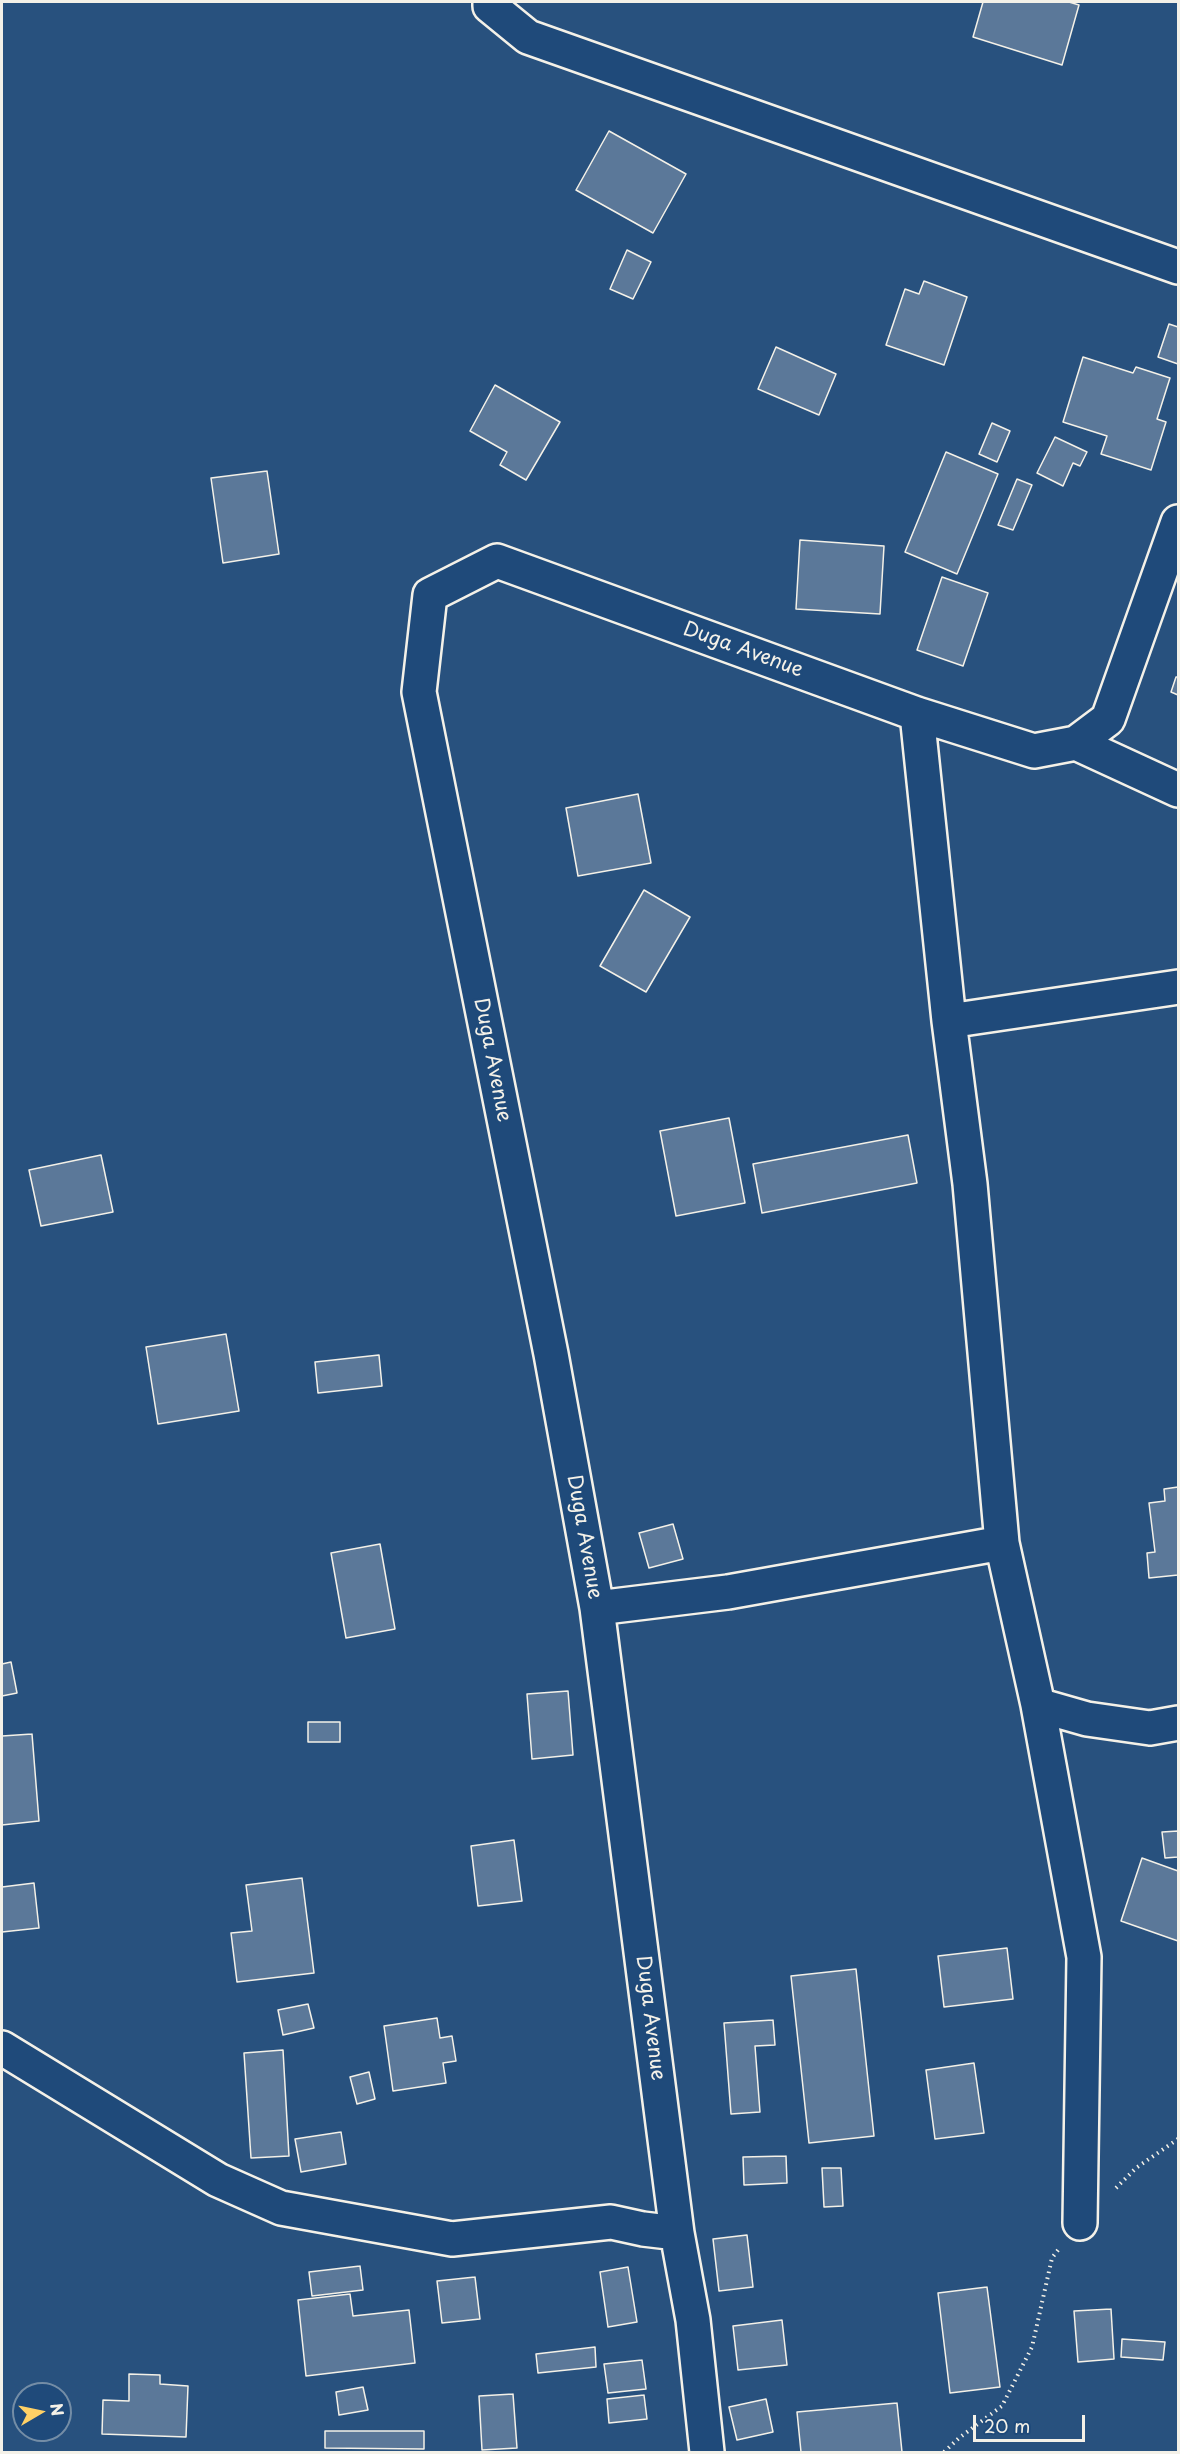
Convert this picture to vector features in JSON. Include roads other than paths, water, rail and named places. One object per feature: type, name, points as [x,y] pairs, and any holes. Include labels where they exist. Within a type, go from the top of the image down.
[{"type":"street","points":[[490,2],[490,6],[528,37],[1179,267]]},
{"type":"street","name":"Duga Avenue","points":[[707,2452],[693,2320],[677,2233],[597,1608],[551,1354],[418,692],[430,595],[497,561],[918,714],[1034,751],[1076,743],[1108,719],[1179,522]]},
{"type":"street","points":[[918,714],[949,1021],[970,1184],[1002,1543],[1038,1705],[1084,1957],[1080,2223]]},
{"type":"street","points":[[1076,743],[1179,790]]},
{"type":"street","points":[[949,1021],[1179,987]]},
{"type":"street","points":[[597,1608],[728,1592],[1002,1543]]},
{"type":"street","points":[[1038,1705],[1087,1719],[1150,1728],[1179,1724]]},
{"type":"street","points":[[2,2048],[218,2180],[281,2208],[452,2239],[611,2222],[677,2233]]}]
